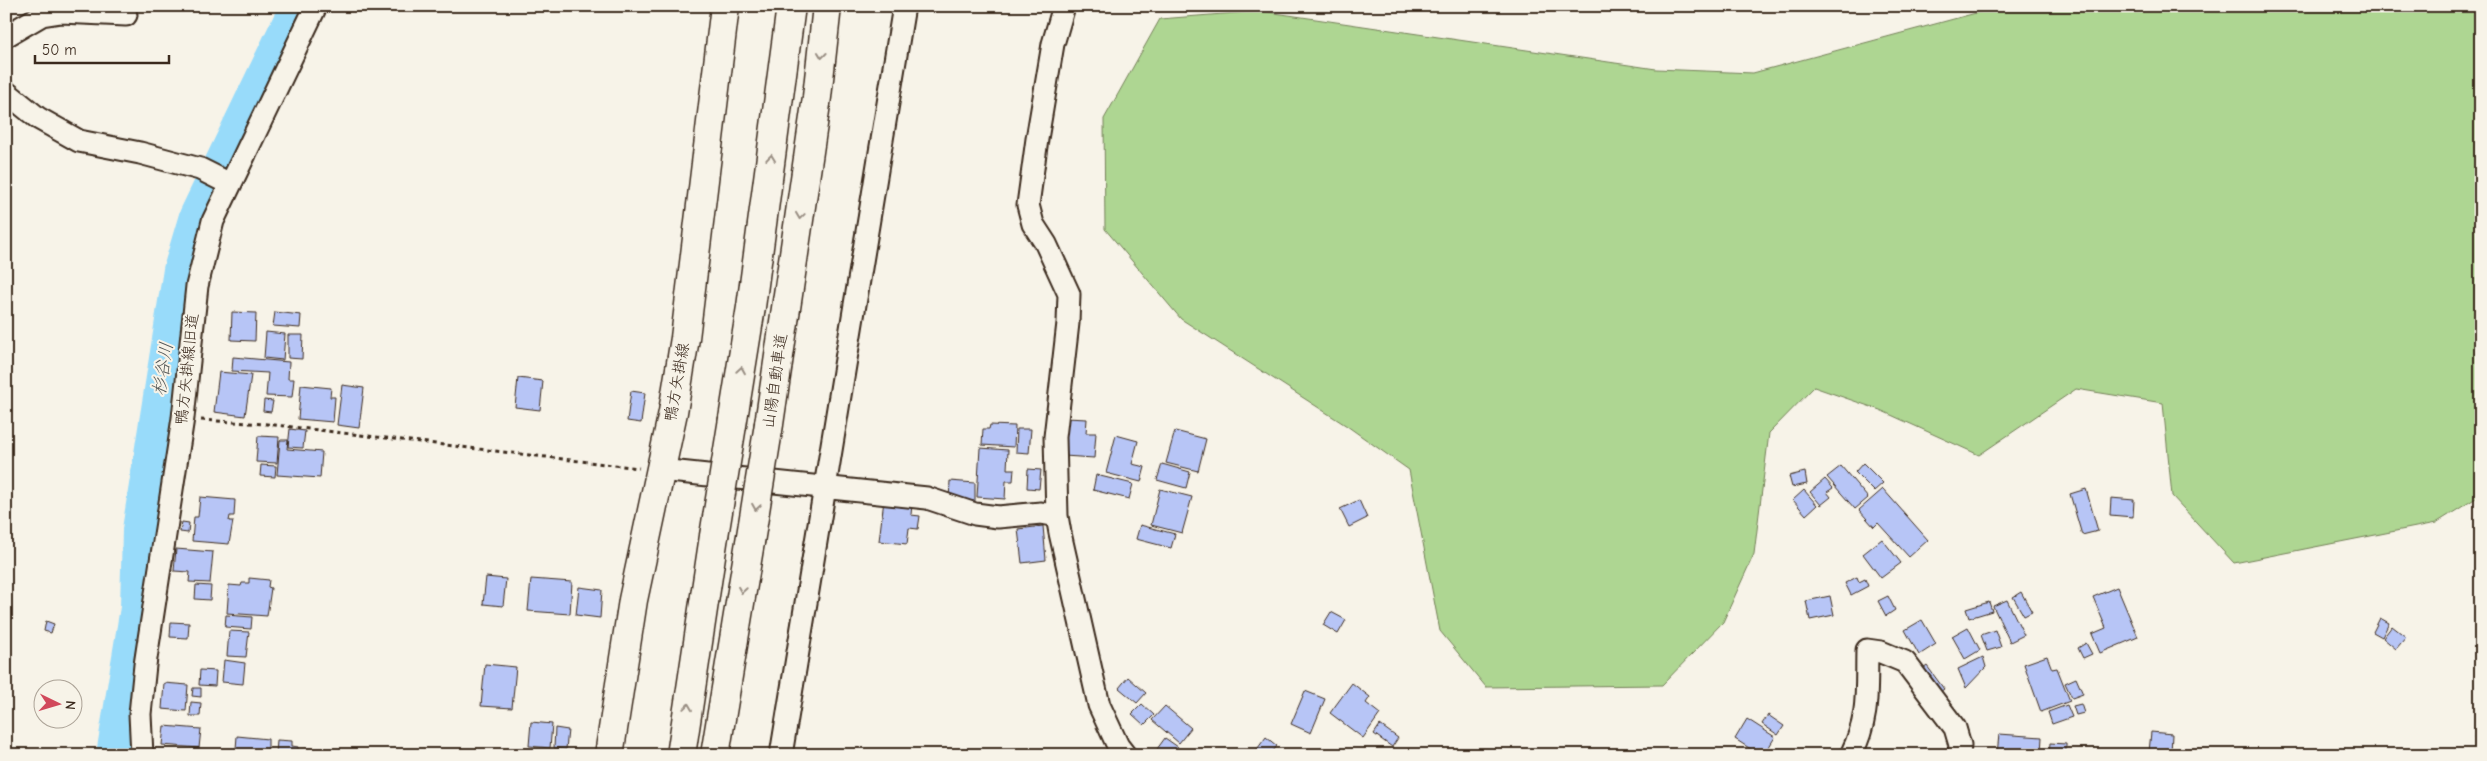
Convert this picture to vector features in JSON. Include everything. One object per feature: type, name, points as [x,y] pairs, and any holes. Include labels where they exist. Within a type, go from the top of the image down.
[{"type":"main road","name":"鴨方矢掛線","points":[[609,755],[633,600],[685,338],[725,6]]},
{"type":"main road","points":[[680,755],[751,307],[791,6]]},
{"type":"main road","name":"山陽自動車道","points":[[716,755],[769,424],[817,97],[827,6]]},
{"type":"street","name":"鴨方矢掛線旧道","points":[[142,755],[140,714],[145,665],[182,418],[196,286],[213,221],[226,182],[316,6]]},
{"type":"street","points":[[780,755],[904,6]]},
{"type":"street","points":[[1064,6],[1052,44],[1036,139],[1028,205],[1033,224],[1046,244],[1069,294],[1068,322],[1055,437],[1057,516],[1099,705],[1118,746],[1125,755]]},
{"type":"street","points":[[6,36],[42,16],[61,12],[126,15]]},
{"type":"street","points":[[6,92],[38,118],[79,141],[140,153],[200,169],[226,182]]},
{"type":"street","points":[[660,470],[927,498],[975,514],[998,517],[1041,513],[1057,516]]},
{"type":"street","points":[[1851,755],[1862,732],[1866,716],[1867,650],[1881,652],[1905,662],[1955,728],[1960,745],[1960,755]]},
{"type":"path","points":[[182,418],[276,425],[660,470]]},
{"type":"green space","points":[[2002,6],[2481,6],[2481,495],[2436,523],[2234,563],[2172,496],[2163,403],[2076,389],[1979,455],[1880,410],[1814,387],[1769,433],[1754,554],[1723,622],[1662,685],[1486,687],[1440,631],[1409,470],[1347,426],[1181,319],[1105,229],[1104,119],[1160,19],[1261,11],[1656,69],[1753,73]]},
{"type":"building","points":[[232,312],[256,313],[255,341],[231,340]]},
{"type":"building","points":[[275,312],[301,315],[300,328],[273,326]]},
{"type":"building","points":[[266,332],[285,334],[283,360],[264,358]]},
{"type":"building","points":[[288,335],[303,335],[302,359],[288,358]]},
{"type":"building","points":[[233,357],[289,362],[288,379],[294,379],[292,397],[266,396],[268,373],[232,371]]},
{"type":"building","points":[[219,372],[251,375],[245,416],[214,412]]},
{"type":"building","points":[[518,378],[543,381],[540,410],[515,407]]},
{"type":"building","points":[[301,385],[331,388],[330,397],[335,397],[333,422],[298,419]]},
{"type":"building","points":[[342,385],[364,388],[359,428],[337,425]]},
{"type":"building","points":[[631,391],[645,393],[641,423],[627,421]]},
{"type":"building","points":[[264,400],[273,401],[271,412],[263,411]]},
{"type":"building","points":[[1066,418],[1087,419],[1086,433],[1096,433],[1094,458],[1064,456]]},
{"type":"building","points":[[990,425],[1015,426],[1014,447],[982,445],[983,429],[989,429]]},
{"type":"building","points":[[290,429],[305,431],[303,448],[288,447]]},
{"type":"building","points":[[1017,429],[1031,429],[1029,453],[1016,452]]},
{"type":"building","points":[[1175,431],[1206,439],[1198,471],[1166,463]]},
{"type":"building","points":[[1116,435],[1138,441],[1132,464],[1145,467],[1141,482],[1106,473]]},
{"type":"building","points":[[258,436],[279,437],[277,463],[256,462]]},
{"type":"building","points":[[280,440],[288,440],[287,449],[322,452],[320,478],[277,475]]},
{"type":"building","points":[[980,448],[1008,450],[1007,469],[1014,469],[1013,481],[1006,481],[1005,499],[977,497]]},
{"type":"building","points":[[1863,463],[1883,483],[1874,491],[1855,472]]},
{"type":"building","points":[[1162,464],[1190,472],[1186,488],[1157,480]]},
{"type":"building","points":[[261,465],[276,466],[275,477],[260,476]]},
{"type":"building","points":[[1841,466],[1868,498],[1855,509],[1827,477]]},
{"type":"building","points":[[1028,469],[1041,470],[1039,489],[1027,488]]},
{"type":"building","points":[[1805,472],[1807,484],[1792,487],[1789,476]]},
{"type":"building","points":[[1096,475],[1133,484],[1129,499],[1093,490]]},
{"type":"building","points":[[1825,479],[1833,488],[1827,492],[1831,497],[1821,505],[1810,492]]},
{"type":"building","points":[[950,481],[975,483],[975,501],[949,500]]},
{"type":"building","points":[[1160,489],[1192,497],[1182,533],[1151,525]]},
{"type":"building","points":[[1883,489],[1928,540],[1909,557],[1878,523],[1874,527],[1859,510]]},
{"type":"building","points":[[2086,489],[2098,531],[2082,535],[2070,494]]},
{"type":"building","points":[[1804,490],[1817,505],[1806,515],[1793,500]]},
{"type":"building","points":[[200,497],[235,500],[234,516],[230,516],[229,521],[233,521],[229,544],[192,541],[194,517],[198,517]]},
{"type":"building","points":[[2111,498],[2134,500],[2133,517],[2110,515]]},
{"type":"building","points":[[884,500],[912,504],[911,515],[920,516],[918,529],[909,528],[907,544],[879,541]]},
{"type":"building","points":[[1359,500],[1367,518],[1349,527],[1340,509]]},
{"type":"building","points":[[182,522],[189,523],[188,533],[180,532]]},
{"type":"building","points":[[1140,525],[1175,534],[1171,548],[1136,539]]},
{"type":"building","points":[[1043,526],[1046,560],[1022,563],[1018,529]]},
{"type":"building","points":[[1882,539],[1901,563],[1881,578],[1863,554]]},
{"type":"building","points":[[176,549],[213,552],[210,583],[189,582],[190,572],[174,571]]},
{"type":"building","points":[[486,577],[506,579],[503,606],[483,604]]},
{"type":"building","points":[[1857,577],[1859,582],[1865,579],[1868,586],[1851,595],[1845,583]]},
{"type":"building","points":[[249,578],[269,580],[268,587],[271,588],[267,616],[227,613],[229,585],[241,586],[242,583],[249,583]]},
{"type":"building","points":[[531,579],[572,582],[570,614],[528,611]]},
{"type":"building","points":[[196,585],[211,586],[210,600],[195,599]]},
{"type":"building","points":[[579,587],[602,590],[600,618],[576,615]]},
{"type":"building","points":[[2117,587],[2138,637],[2100,653],[2092,634],[2106,628],[2093,597]]},
{"type":"building","points":[[2021,592],[2032,612],[2024,616],[2013,597]]},
{"type":"building","points":[[1830,596],[1834,615],[1810,620],[1806,601]]},
{"type":"building","points":[[1888,596],[1895,610],[1886,616],[1878,601]]},
{"type":"building","points":[[2007,600],[2024,635],[2010,642],[1993,606]]},
{"type":"building","points":[[1989,602],[1992,611],[1969,618],[1966,609]]},
{"type":"building","points":[[1331,612],[1346,620],[1338,634],[1323,625]]},
{"type":"building","points":[[226,615],[252,617],[251,629],[225,627]]},
{"type":"building","points":[[2380,618],[2389,623],[2382,637],[2373,632]]},
{"type":"building","points":[[1922,620],[1936,644],[1919,655],[1905,630]]},
{"type":"building","points":[[46,621],[54,624],[51,633],[44,631]]},
{"type":"building","points":[[171,622],[189,623],[188,638],[170,637]]},
{"type":"building","points":[[2392,626],[2406,637],[2396,649],[2383,638]]},
{"type":"building","points":[[1968,627],[1980,650],[1965,659],[1952,636]]},
{"type":"building","points":[[1995,630],[2001,647],[1987,651],[1981,635]]},
{"type":"building","points":[[229,631],[249,632],[246,657],[227,656]]},
{"type":"building","points":[[2086,643],[2092,654],[2083,658],[2078,648]]},
{"type":"building","points":[[2047,656],[2052,669],[2057,668],[2070,701],[2041,712],[2024,664]]},
{"type":"building","points":[[1983,657],[1986,667],[1966,688],[1958,669]]},
{"type":"building","points":[[224,660],[245,663],[243,684],[222,682]]},
{"type":"building","points":[[485,664],[516,667],[512,708],[481,706]]},
{"type":"building","points":[[1927,666],[1944,689],[1936,695],[1919,672]]},
{"type":"building","points":[[200,670],[216,671],[215,686],[199,685]]},
{"type":"building","points":[[1128,677],[1146,693],[1137,703],[1119,688]]},
{"type":"building","points":[[2076,678],[2083,694],[2072,698],[2065,683]]},
{"type":"building","points":[[164,683],[188,685],[186,711],[162,709]]},
{"type":"building","points":[[1352,683],[1370,697],[1366,703],[1380,714],[1363,738],[1330,713]]},
{"type":"building","points":[[193,688],[201,688],[201,697],[192,696]]},
{"type":"building","points":[[1305,691],[1325,699],[1311,733],[1291,724]]},
{"type":"building","points":[[191,702],[201,703],[200,716],[190,716]]},
{"type":"building","points":[[1142,704],[1154,715],[1144,725],[1132,714]]},
{"type":"building","points":[[2081,704],[2084,713],[2076,715],[2073,706]]},
{"type":"building","points":[[2067,705],[2072,717],[2052,724],[2048,712]]},
{"type":"building","points":[[1165,706],[1191,728],[1179,743],[1152,720]]},
{"type":"building","points":[[1768,715],[1784,726],[1778,735],[1762,724]]},
{"type":"building","points":[[1747,719],[1775,737],[1764,755],[1760,755],[1735,739]]},
{"type":"building","points":[[2476,720],[2481,721],[2481,740],[2474,739]]},
{"type":"building","points":[[531,722],[552,724],[550,748],[529,746]]},
{"type":"building","points":[[1380,725],[1398,738],[1392,747],[1374,734]]},
{"type":"building","points":[[164,726],[201,729],[199,748],[162,745]]},
{"type":"building","points":[[555,728],[568,730],[566,749],[554,748]]},
{"type":"building","points":[[2151,732],[2172,734],[2171,754],[2149,752]]},
{"type":"building","points":[[1999,734],[2042,737],[2041,753],[1997,755]]},
{"type":"building","points":[[237,736],[268,739],[268,755],[231,755],[232,749],[236,749]]},
{"type":"building","points":[[1266,737],[1277,746],[1270,755],[1259,755],[1255,752]]},
{"type":"building","points":[[1165,738],[1178,747],[1172,755],[1164,755],[1157,749]]},
{"type":"building","points":[[277,740],[292,741],[292,746],[298,747],[298,755],[276,755]]},
{"type":"building","points":[[2050,743],[2066,744],[2066,755],[2049,755]]},
{"type":"waterway","name":"杉谷川","points":[[112,755],[136,608],[138,530],[179,270],[195,216],[296,6]]}]
